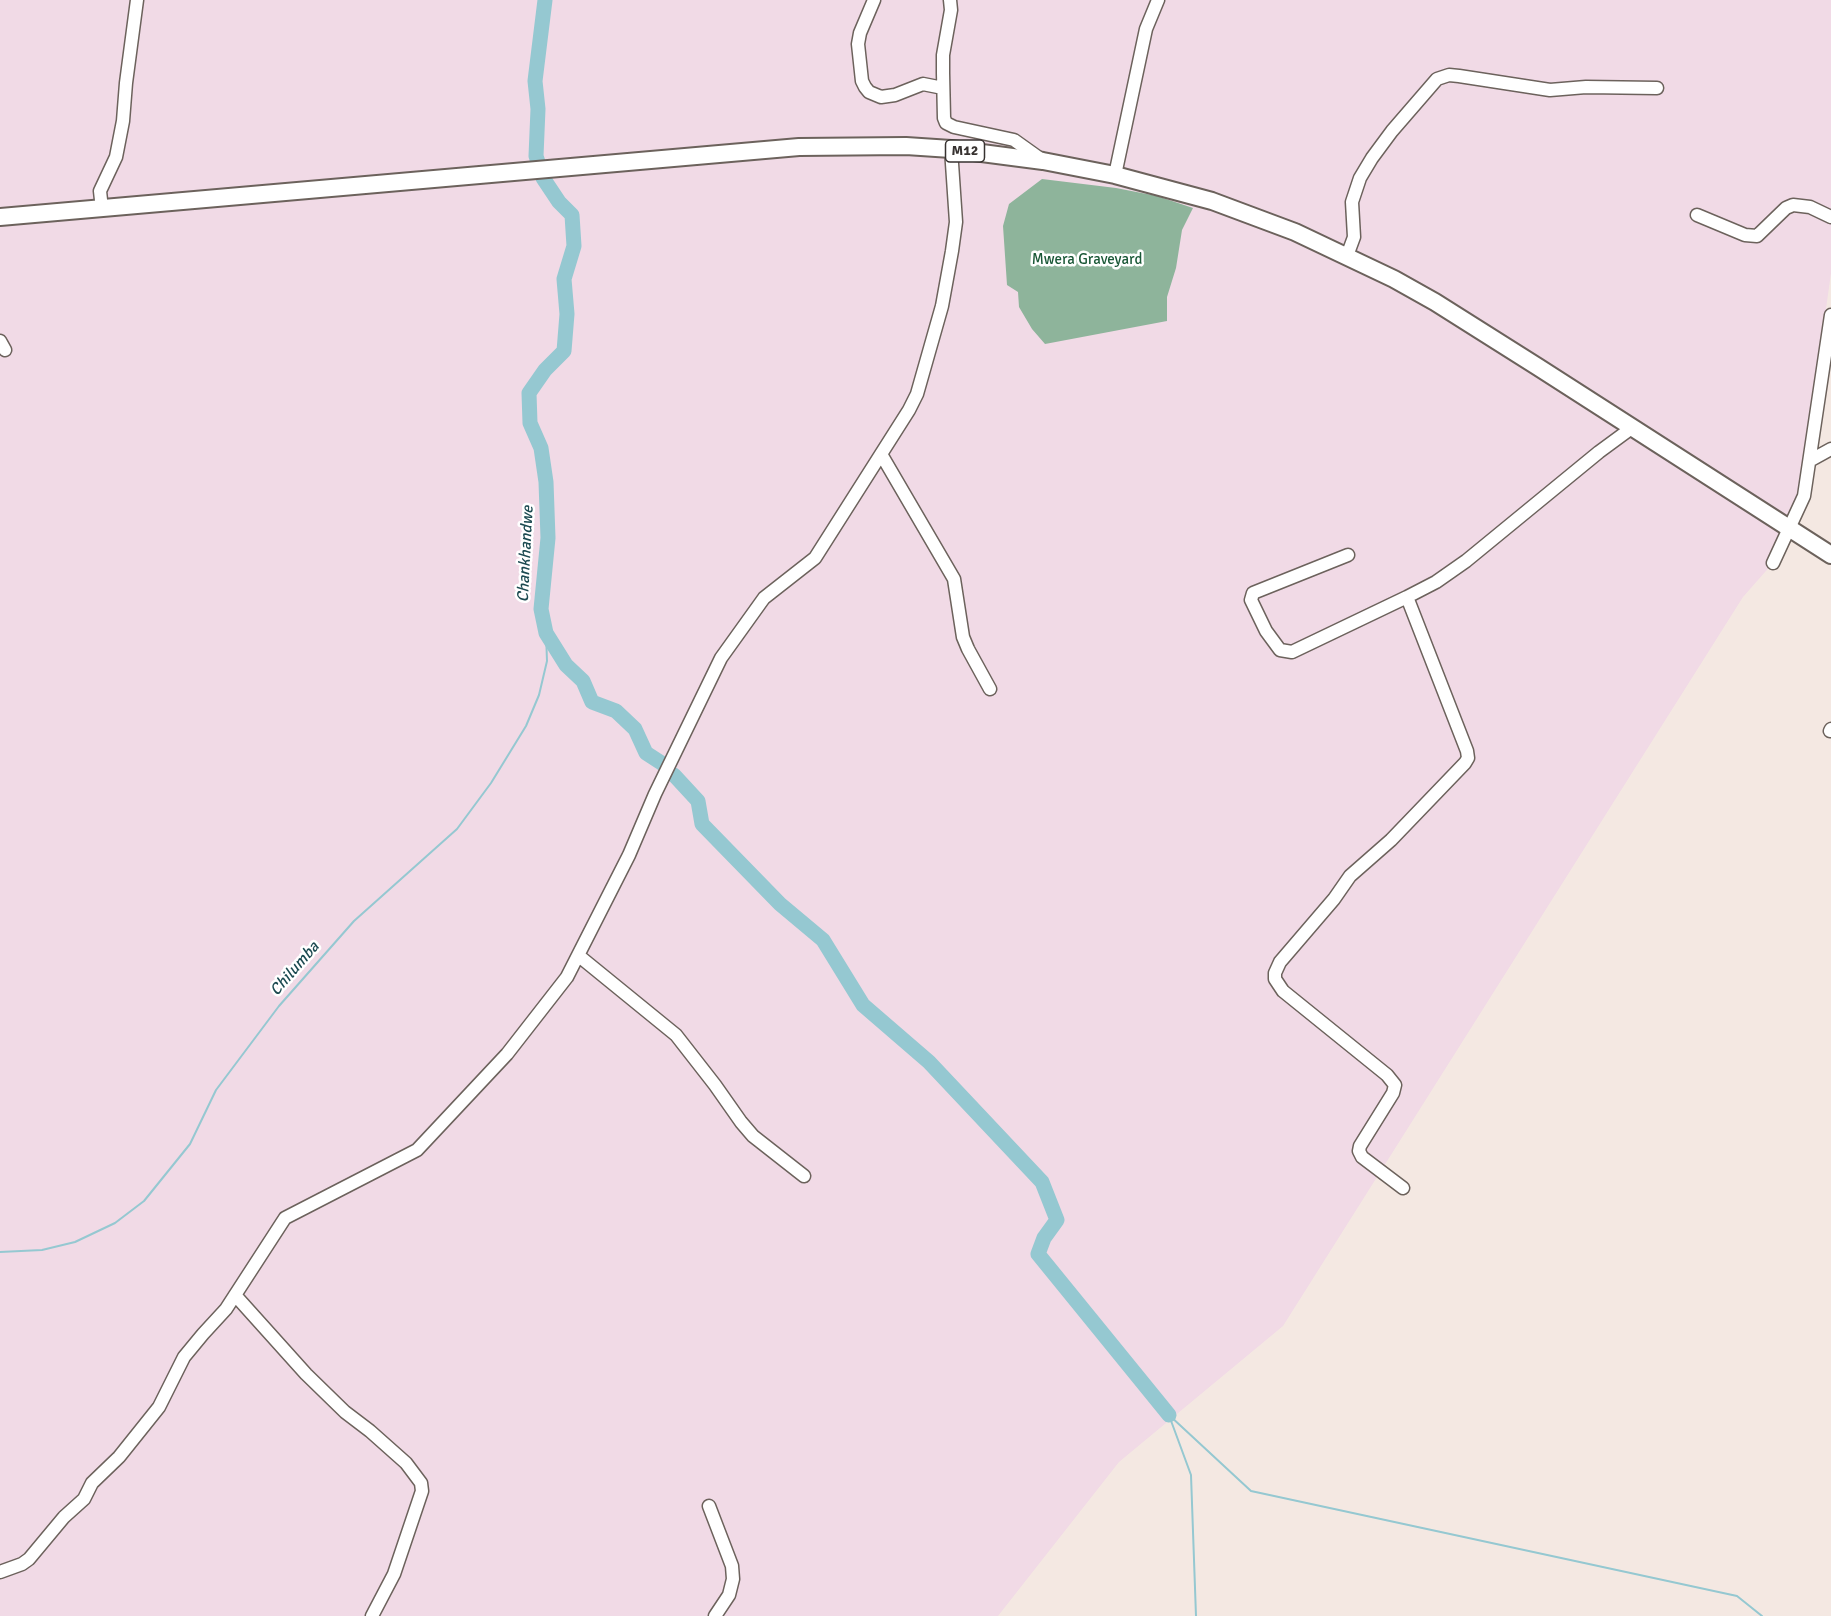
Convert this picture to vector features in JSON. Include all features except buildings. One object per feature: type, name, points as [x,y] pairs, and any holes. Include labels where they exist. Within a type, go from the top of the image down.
[{"type":"highway","name":"M12","points":[[0,217],[799,147],[896,146],[951,149],[1043,161],[1115,175],[1212,201],[1275,224],[1347,256],[1435,302],[1831,555]]},
{"type":"street","points":[[102,209],[100,191],[116,157],[123,121],[138,0]]},
{"type":"street","points":[[874,0],[860,33],[858,44],[865,87],[869,92],[881,97],[895,95],[923,84],[943,88]]},
{"type":"street","points":[[950,0],[951,10],[943,55],[944,118],[950,126],[1014,140],[1043,161]]},
{"type":"street","points":[[1115,175],[1146,29],[1158,0]]},
{"type":"street","points":[[1347,256],[1354,237],[1352,202],[1360,178],[1392,131],[1437,80],[1449,75],[1550,90],[1586,87],[1657,88]]},
{"type":"street","points":[[0,1572],[25,1562],[64,1517],[84,1499],[92,1483],[119,1457],[159,1407],[184,1357],[226,1309],[285,1218],[417,1150],[507,1054],[556,992],[579,956],[629,855],[655,794],[721,658],[756,606],[815,558],[917,394],[942,306],[956,222],[951,149]]},
{"type":"street","points":[[1697,215],[1745,235],[1757,236],[1786,208],[1793,205],[1809,207],[1831,217]]},
{"type":"street","points":[[1773,563],[1804,496],[1831,315]]},
{"type":"street","points":[[1348,555],[1253,593],[1251,600],[1266,631],[1280,650],[1292,652],[1436,582],[1467,561],[1599,452],[1633,428]]},
{"type":"street","points":[[1810,460],[1831,449]]},
{"type":"street","points":[[881,454],[954,579],[963,637],[990,688]]},
{"type":"street","points":[[1403,1188],[1362,1157],[1359,1151],[1393,1093],[1395,1085],[1386,1075],[1283,991],[1275,979],[1275,973],[1280,962],[1334,899],[1350,876],[1391,840],[1468,758],[1407,597]]},
{"type":"street","points":[[579,956],[676,1035],[753,1136],[804,1176]]},
{"type":"street","points":[[235,1295],[306,1374],[345,1413],[406,1462],[421,1483],[422,1491],[394,1574],[372,1616]]},
{"type":"street","points":[[709,1506],[732,1566],[733,1579],[729,1594],[715,1616]]},
{"type":"shaded area","points":[[0,0],[1831,0],[1831,273],[1798,510],[1767,559],[1773,563],[1743,597],[1283,1326],[1119,1462],[998,1616],[0,1616]]},
{"type":"green space","name":"Mwera Graveyard","points":[[1042,179],[1116,188],[1157,196],[1193,208],[1182,230],[1176,268],[1167,297],[1167,321],[1045,344],[1032,329],[1019,307],[1018,292],[1007,285],[1003,226],[1009,204]]},
{"type":"waterway","name":"Chankhandwe","points":[[538,162],[536,156],[538,109],[535,81],[545,0]]},
{"type":"waterway","name":"Chankhandwe","points":[[543,178],[559,202],[572,215],[574,246],[564,279],[567,314],[564,351],[545,370],[529,393],[530,423],[541,448],[546,482],[548,538],[541,609],[546,633],[566,665],[583,681],[592,702],[616,711],[635,729],[646,753],[663,764]]},
{"type":"waterway","name":"Chilumba","points":[[0,1252],[42,1250],[75,1242],[115,1223],[144,1201],[190,1144],[216,1090],[279,1006],[354,921],[457,829],[491,783],[526,726],[539,695],[547,661],[546,633]]},
{"type":"waterway","points":[[674,775],[698,801],[702,824],[780,904],[823,940],[863,1005],[929,1062],[1042,1182],[1057,1220],[1044,1238],[1038,1254],[1169,1415]]},
{"type":"waterway","points":[[1169,1415],[1251,1491],[1737,1596],[1762,1616]]},
{"type":"waterway","points":[[1170,1418],[1191,1475],[1196,1616]]}]
